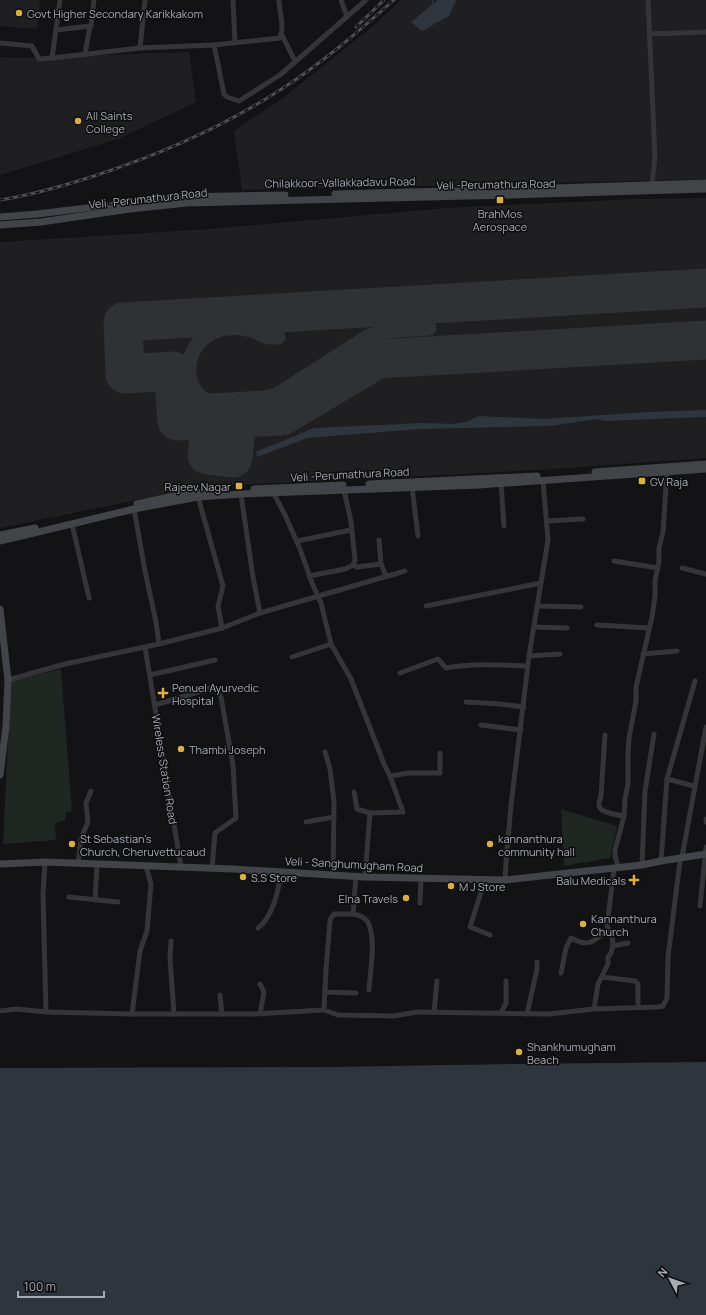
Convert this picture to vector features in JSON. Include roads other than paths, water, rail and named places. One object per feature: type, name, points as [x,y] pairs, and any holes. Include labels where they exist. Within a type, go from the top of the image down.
[{"type":"main road","name":"Chilakkoor-Vallakkadavu Road","points":[[0,217],[178,197],[706,183]]},
{"type":"main road","name":"Veli -Perumathura Road","points":[[0,225],[41,222],[187,202],[706,189]]},
{"type":"main road","name":"Veli -Perumathura Road","points":[[0,534],[46,526],[151,500],[195,493],[549,476],[706,464]]},
{"type":"main road","points":[[0,541],[134,509],[198,498],[241,494],[274,494],[543,481],[706,469]]},
{"type":"main road","points":[[0,614],[2,646],[8,680],[6,726],[0,775]]},
{"type":"main road","name":"Veli - Sanghumugham Road","points":[[0,864],[45,862],[212,868],[365,877],[506,880],[642,865],[706,852]]},
{"type":"street","points":[[52,58],[60,0]]},
{"type":"street","points":[[85,54],[90,26],[92,24],[94,0]]},
{"type":"street","points":[[140,48],[145,0]]},
{"type":"street","points":[[233,0],[235,43]]},
{"type":"street","points":[[279,0],[282,35],[295,61]]},
{"type":"street","points":[[341,0],[346,17]]},
{"type":"street","points":[[214,45],[224,94],[227,97],[239,101],[280,75],[366,0]]},
{"type":"street","points":[[648,0],[655,157],[652,185]]},
{"type":"street","points":[[56,30],[90,26]]},
{"type":"street","points":[[649,34],[706,32]]},
{"type":"street","points":[[0,43],[32,46],[39,58],[52,58],[140,48],[235,43],[280,38],[282,35]]},
{"type":"street","points":[[594,1010],[598,984],[608,964],[608,958],[613,940],[608,930],[607,922],[616,868],[615,850],[624,816],[628,784],[630,738],[635,713],[636,687],[652,617],[655,596],[655,581],[664,517],[667,472]]},
{"type":"street","points":[[506,880],[511,805],[529,656],[548,540],[543,481]]},
{"type":"street","points":[[501,483],[504,526]]},
{"type":"street","points":[[412,487],[418,536]]},
{"type":"street","points":[[309,576],[345,569],[352,565],[355,560],[344,490]]},
{"type":"street","points":[[241,494],[253,577],[260,613]]},
{"type":"street","points":[[274,494],[286,515],[297,541],[309,576],[318,596],[331,644],[351,679],[403,812],[370,813],[357,809],[354,792]]},
{"type":"street","points":[[198,498],[223,586],[218,606],[222,628]]},
{"type":"street","points":[[134,509],[159,644]]},
{"type":"street","points":[[547,521],[583,519]]},
{"type":"street","points":[[72,524],[89,598]]},
{"type":"street","points":[[297,541],[351,530]]},
{"type":"street","points":[[379,540],[381,564],[386,576]]},
{"type":"street","points":[[614,561],[658,568]]},
{"type":"street","points":[[352,565],[358,567],[381,564]]},
{"type":"street","points":[[682,568],[706,574]]},
{"type":"street","points":[[8,680],[65,664],[159,644],[222,628],[260,613],[405,571]]},
{"type":"street","points":[[426,606],[541,583]]},
{"type":"street","points":[[537,606],[581,607]]},
{"type":"street","points":[[597,625],[649,628]]},
{"type":"street","points":[[534,627],[567,628]]},
{"type":"street","points":[[292,657],[331,644]]},
{"type":"street","name":"Wireless Station Road","points":[[145,647],[181,867]]},
{"type":"street","points":[[643,654],[677,651]]},
{"type":"street","points":[[529,656],[560,654]]},
{"type":"street","points":[[400,673],[438,659],[446,668],[495,665],[528,666]]},
{"type":"street","points":[[150,675],[215,660]]},
{"type":"street","points":[[661,861],[667,779],[695,681]]},
{"type":"street","points":[[155,705],[211,688],[215,689],[221,697],[233,765],[236,818],[215,833],[212,868]]},
{"type":"street","points":[[466,702],[524,707]]},
{"type":"street","points":[[482,725],[521,730]]},
{"type":"street","points":[[0,1011],[17,1009],[46,1012],[132,1014],[260,1014],[324,1010],[338,1015],[394,1016],[417,1012],[549,1014],[663,1006],[667,998],[668,957],[680,860],[682,858],[706,727]]},
{"type":"street","points":[[606,734],[599,805],[605,812],[624,816]]},
{"type":"street","points":[[642,865],[646,791],[654,734]]},
{"type":"street","points":[[325,752],[330,769],[334,802],[333,875]]},
{"type":"street","points":[[390,776],[409,773],[440,773],[440,753]]},
{"type":"street","points":[[667,779],[694,786]]},
{"type":"street","points":[[78,864],[81,838],[88,822],[86,803],[91,791]]},
{"type":"street","points":[[365,877],[370,813]]},
{"type":"street","points":[[306,822],[334,817]]},
{"type":"street","points":[[700,906],[706,852]]},
{"type":"street","points":[[45,862],[43,894],[46,1012]]},
{"type":"street","points":[[94,900],[96,865]]},
{"type":"street","points":[[132,1014],[140,951],[147,931],[151,884],[146,866]]},
{"type":"street","points":[[258,928],[265,923],[279,891],[281,872]]},
{"type":"street","points":[[353,914],[356,876]]},
{"type":"street","points":[[420,903],[421,878]]},
{"type":"street","points":[[485,880],[470,927],[490,935]]},
{"type":"street","points":[[69,897],[118,902]]},
{"type":"street","points":[[324,1010],[331,916],[334,914],[353,914],[364,918],[371,929],[372,940],[369,990]]},
{"type":"street","points":[[561,973],[566,948],[571,938],[580,943],[594,942],[608,930]]},
{"type":"street","points":[[171,941],[170,958],[174,1014]]},
{"type":"street","points":[[612,946],[628,943]]},
{"type":"street","points":[[527,1014],[537,969],[537,962]]},
{"type":"street","points":[[602,977],[635,981],[638,984],[638,1007]]},
{"type":"street","points":[[434,1012],[437,981]]},
{"type":"street","points":[[501,1013],[506,1003],[506,982]]},
{"type":"street","points":[[260,984],[264,992],[260,1014]]},
{"type":"street","points":[[325,992],[356,993]]},
{"type":"street","points":[[220,995],[222,1014]]},
{"type":"waterway","points":[[432,6],[433,0]]},
{"type":"railway","points":[[356,27],[384,0]]},
{"type":"railway","points":[[0,200],[47,190],[118,168],[190,139],[213,128],[280,90],[325,59],[394,0]]},
{"type":"place","name":"Govt Higher Secondary Karikkakom","points":[[19,13]]},
{"type":"place","name":"All Saints College","points":[[78,121]]},
{"type":"place","name":"BrahMos Aerospace","points":[[500,200]]},
{"type":"place","name":"GV Raja","points":[[642,481]]},
{"type":"place","name":"Rajeev Nagar","points":[[239,486]]},
{"type":"place","name":"Penuel Ayurvedic Hospital","points":[[163,693]]},
{"type":"place","name":"Thambi Joseph","points":[[181,749]]},
{"type":"place","name":"St Sebastian's Church, Cheruvettucaud","points":[[72,844]]},
{"type":"place","name":"kannanthura community hall","points":[[490,844]]},
{"type":"place","name":"S.S Store","points":[[243,877]]},
{"type":"place","name":"Balu Medicals","points":[[634,880]]},
{"type":"place","name":"M J Store","points":[[451,886]]},
{"type":"place","name":"Elna Travels","points":[[406,898]]},
{"type":"place","name":"Kannanthura Church","points":[[583,924]]},
{"type":"place","name":"Shankhumugham Beach","points":[[519,1052]]}]
